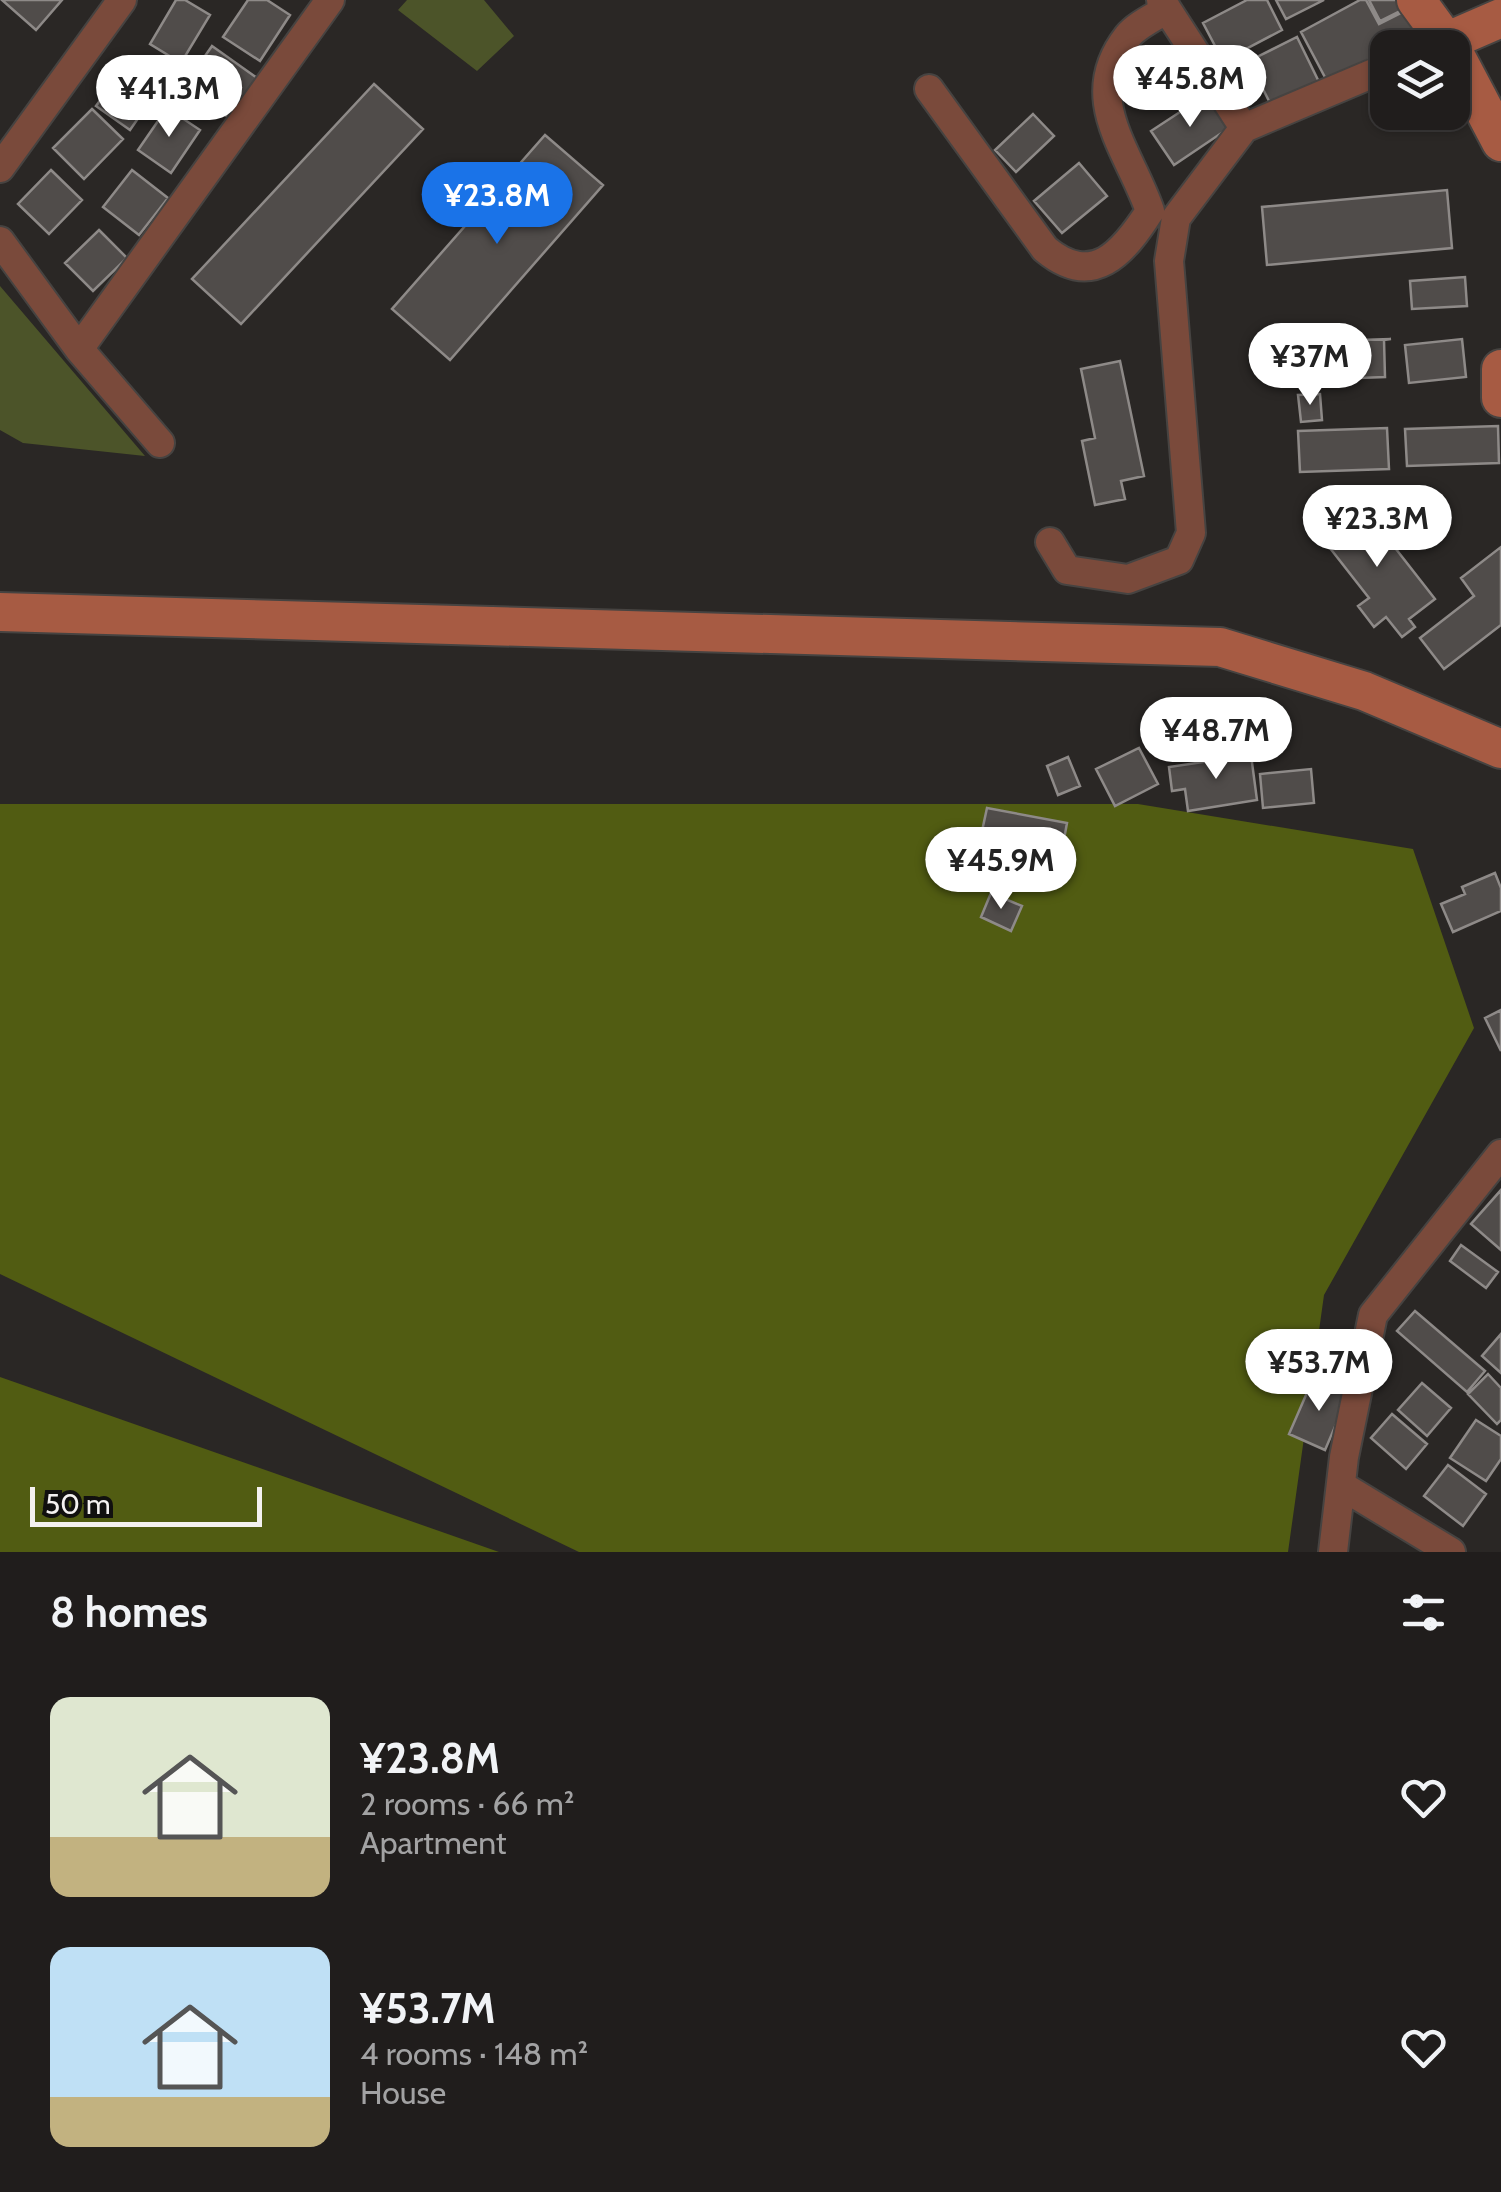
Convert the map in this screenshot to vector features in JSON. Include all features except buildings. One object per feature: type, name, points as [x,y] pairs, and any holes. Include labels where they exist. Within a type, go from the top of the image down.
[{"type":"street","points":[[79,349],[330,0]]},
{"type":"street","points":[[1416,0],[1436,30]]},
{"type":"street","points":[[0,168],[120,1]]},
{"type":"street","points":[[929,89],[1045,249],[1064,265],[1092,267],[1127,248],[1150,211],[1138,176],[1111,127],[1106,77],[1129,34],[1164,4],[1244,128]]},
{"type":"street","points":[[1470,34],[1501,18]]},
{"type":"street","points":[[1050,542],[1067,570],[1128,579],[1179,560],[1191,533],[1170,261],[1176,218],[1244,128],[1370,74]]},
{"type":"street","points":[[1470,88],[1501,142]]},
{"type":"street","points":[[0,241],[79,349],[160,443]]},
{"type":"street","points":[[1501,369],[1501,398]]},
{"type":"street","points":[[0,612],[1220,647],[1364,691],[1501,749]]},
{"type":"street","points":[[1333,1552],[1344,1456],[1373,1316],[1501,1154]]},
{"type":"street","points":[[1342,1486],[1451,1552]]},
{"type":"green space","points":[[407,0],[484,0],[514,36],[477,71],[398,10]]},
{"type":"green space","points":[[0,286],[145,456],[23,443],[0,430]]},
{"type":"green space","points":[[0,804],[1138,804],[1413,849],[1474,1028],[1324,1295],[1288,1552],[579,1552],[0,1274]]},
{"type":"green space","points":[[0,1377],[499,1552],[0,1552]]}]
